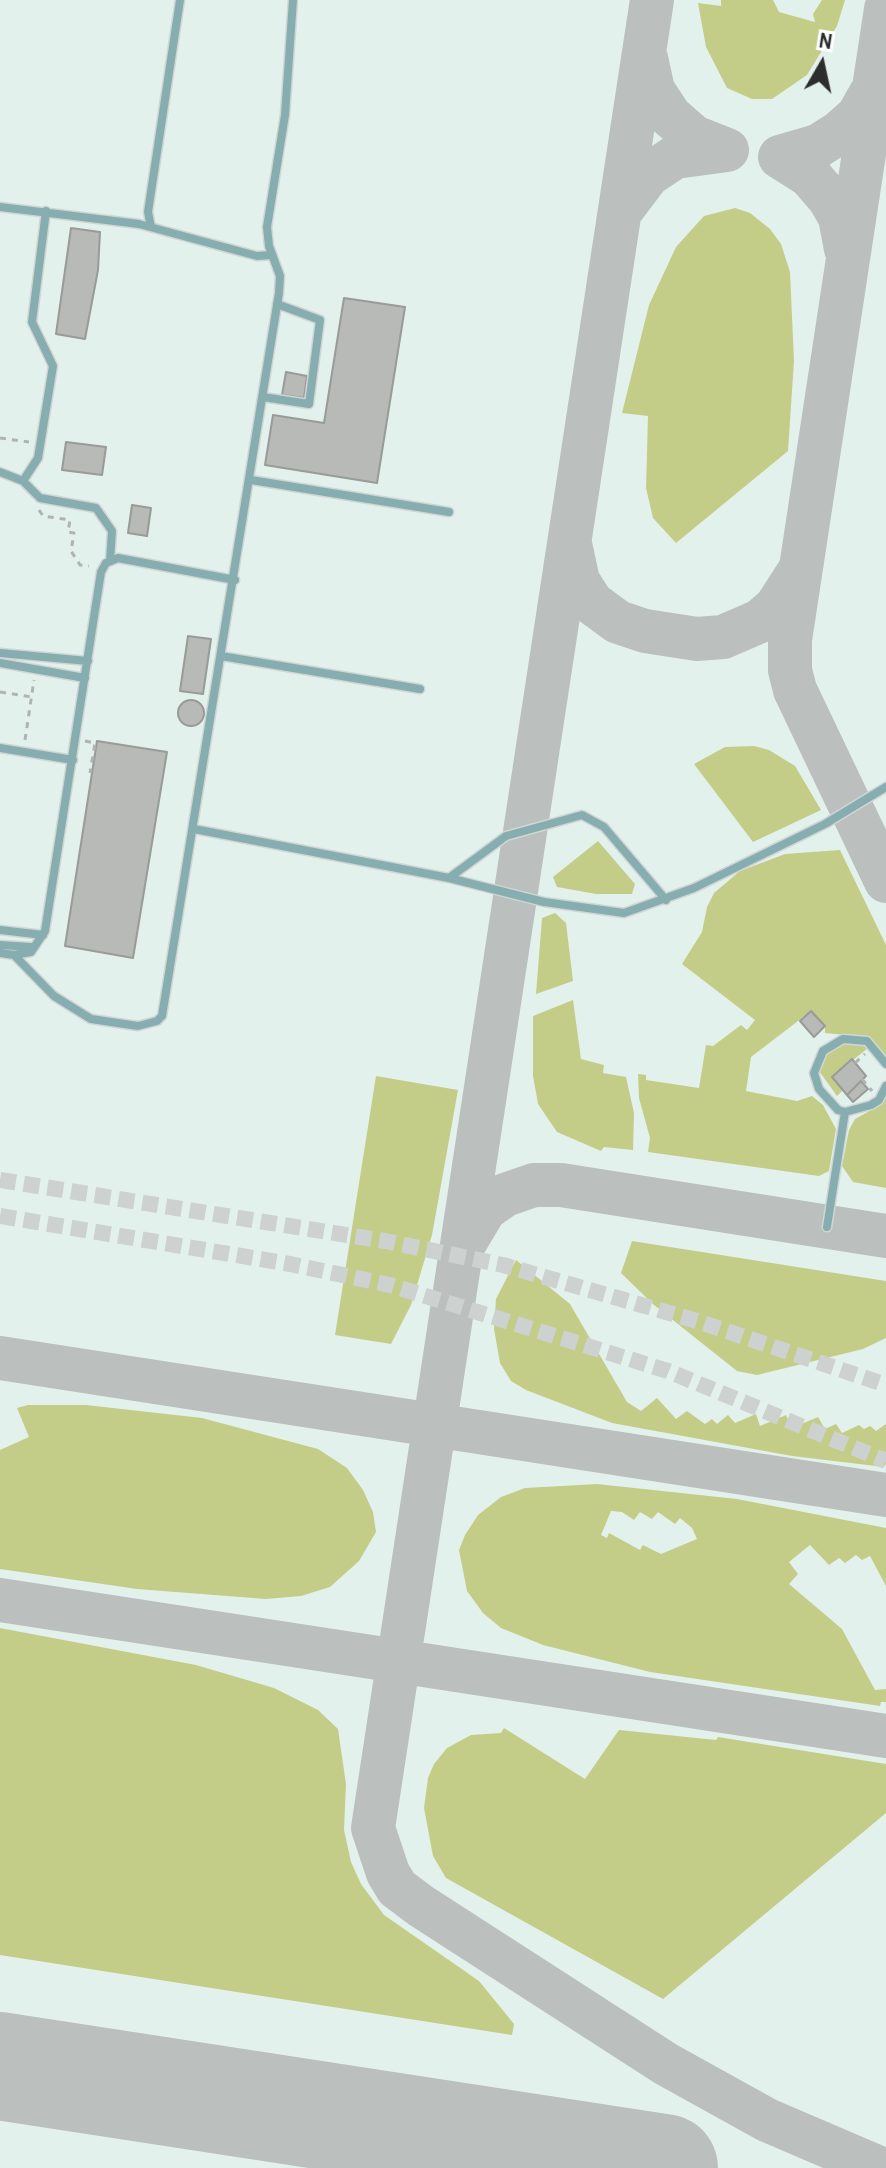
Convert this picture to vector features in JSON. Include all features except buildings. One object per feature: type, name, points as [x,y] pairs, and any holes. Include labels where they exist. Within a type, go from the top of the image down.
[{"type":"lane","points":[[151,227],[148,212],[180,0]]},
{"type":"lane","points":[[14,955],[54,996],[80,1015],[138,1026],[157,1021],[165,1002],[277,304],[280,276],[267,227],[285,115],[293,0]]},
{"type":"lane","points":[[0,207],[151,227],[257,256],[272,255]]},
{"type":"lane","points":[[23,481],[38,458],[53,366],[32,322],[46,211]]},
{"type":"lane","points":[[263,397],[309,404],[320,320],[277,304]]},
{"type":"lane","points":[[0,472],[23,481],[40,498],[96,508],[112,531],[110,561]]},
{"type":"lane","points":[[251,480],[449,512]]},
{"type":"lane","points":[[0,953],[14,955],[31,952],[41,939],[50,912],[101,572],[110,561],[118,558],[235,580]]},
{"type":"lane","points":[[0,653],[88,661]]},
{"type":"lane","points":[[221,656],[420,689]]},
{"type":"lane","points":[[0,663],[85,678]]},
{"type":"lane","points":[[0,748],[73,760]]},
{"type":"lane","points":[[194,829],[449,878],[544,902],[624,913],[666,900],[825,824],[886,787]]},
{"type":"lane","points":[[449,878],[506,836],[582,815],[604,827],[666,900]]},
{"type":"lane","points":[[0,930],[41,939]]},
{"type":"lane","points":[[0,945],[20,948],[41,939]]},
{"type":"lane","points":[[886,1064],[875,1046],[855,1038],[843,1039],[823,1051],[815,1066],[816,1082],[833,1105],[845,1112],[879,1100],[886,1086]]},
{"type":"lane","points":[[827,1227],[845,1112]]},
{"type":"path","points":[[63,537],[68,532]]},
{"type":"path","points":[[24,744],[36,670]]},
{"type":"path","points":[[0,692],[32,697]]},
{"type":"path","points":[[76,740],[95,743],[90,773]]},
{"type":"shaded area","points":[[0,0],[886,0],[886,2168],[0,2168]]},
{"type":"green space","points":[[721,0],[773,0],[779,12],[815,22],[813,14],[822,0],[845,0],[837,26],[807,75],[772,99],[752,99],[727,88],[706,47],[698,3],[721,6]]},
{"type":"green space","points":[[735,208],[750,213],[770,229],[781,244],[790,272],[794,361],[788,451],[676,543],[653,518],[646,488],[648,416],[622,413],[649,305],[676,247],[704,216]]},
{"type":"green space","points":[[754,746],[769,750],[795,766],[821,810],[753,842],[694,764],[725,747]]},
{"type":"green space","points":[[598,841],[635,884],[632,894],[596,894],[557,887],[553,877]]},
{"type":"green space","points":[[840,850],[886,945],[886,1056],[866,1037],[825,1033],[825,1026],[811,1011],[751,1057],[746,1091],[797,1101],[812,1096],[823,1105],[836,1129],[829,1171],[819,1176],[648,1152],[650,1138],[639,1098],[638,1074],[646,1075],[646,1080],[699,1088],[706,1045],[713,1046],[741,1025],[747,1030],[755,1020],[682,964],[702,932],[707,907],[714,893],[740,871],[785,854]]},
{"type":"green space","points":[[555,913],[566,923],[573,981],[536,994],[542,918]]},
{"type":"green space","points":[[573,1000],[581,1059],[604,1065],[603,1073],[626,1077],[634,1113],[633,1150],[604,1147],[601,1151],[557,1132],[538,1104],[533,1076],[533,1016]]},
{"type":"green space","points":[[845,1043],[858,1043],[868,1048],[832,1077],[843,1090],[837,1096],[819,1071],[829,1050]]},
{"type":"green space","points":[[376,1076],[458,1090],[432,1235],[411,1305],[391,1344],[335,1335]]},
{"type":"green space","points":[[886,1094],[886,1188],[853,1182],[842,1166],[849,1130],[855,1119],[875,1108]]},
{"type":"green space","points":[[632,1241],[886,1281],[886,1338],[863,1349],[757,1375],[737,1371],[654,1305],[621,1273]]},
{"type":"green space","points":[[516,1260],[570,1304],[627,1402],[641,1411],[657,1398],[676,1419],[687,1411],[705,1424],[712,1419],[717,1424],[728,1415],[735,1423],[756,1414],[760,1426],[786,1415],[792,1428],[818,1417],[825,1429],[836,1424],[842,1433],[859,1425],[864,1429],[870,1426],[876,1431],[886,1424],[886,1464],[884,1467],[792,1456],[612,1423],[526,1390],[511,1381],[500,1363],[494,1329],[496,1299]]},
{"type":"green space","points":[[28,1405],[86,1405],[202,1418],[318,1449],[347,1468],[363,1490],[373,1512],[376,1532],[359,1561],[330,1587],[301,1596],[266,1599],[137,1589],[0,1569],[0,1450],[29,1437],[17,1408]]},
{"type":"green space","points":[[597,1484],[737,1499],[886,1528],[886,1586],[870,1556],[862,1560],[856,1555],[845,1563],[839,1558],[829,1565],[810,1545],[789,1562],[798,1574],[789,1584],[842,1629],[875,1690],[886,1689],[886,1702],[881,1702],[880,1706],[650,1672],[543,1645],[501,1628],[483,1613],[467,1591],[459,1550],[478,1515],[501,1497],[525,1488]],"holes":[[[611,1511],[622,1512],[634,1520],[640,1512],[652,1519],[658,1512],[675,1524],[680,1518],[692,1528],[697,1539],[661,1554],[643,1545],[640,1550],[609,1533],[607,1538],[601,1535]]]},
{"type":"green space","points":[[0,1628],[196,1665],[274,1688],[318,1710],[338,1729],[346,1784],[344,1830],[351,1862],[361,1884],[384,1915],[479,1981],[514,2024],[512,2035],[0,1955]]},
{"type":"green space","points":[[504,1728],[585,1779],[619,1730],[716,1740],[718,1737],[886,1764],[886,1813],[663,1999],[446,1878],[433,1856],[424,1808],[428,1778],[434,1764],[447,1748],[471,1735],[501,1733]]},
{"type":"taxiway","points":[[652,0],[373,1828],[388,1873],[397,1888],[421,1906],[666,2064],[767,2120],[879,2168]]},
{"type":"taxiway","points":[[886,9],[790,640],[790,670],[795,690],[886,881]]},
{"type":"taxiway","points":[[620,212],[648,175],[675,157],[727,150],[694,137],[670,116],[653,90],[646,58]]},
{"type":"taxiway","points":[[846,249],[840,217],[829,198],[810,176],[780,157],[818,146],[840,132],[858,116],[871,93]]},
{"type":"taxiway","points":[[570,544],[578,581],[592,603],[618,622],[645,631],[697,639],[723,637],[760,621],[776,607],[798,573]]},
{"type":"taxiway","points":[[464,1244],[485,1209],[505,1195],[534,1185],[561,1185],[886,1236]]},
{"type":"taxiway","points":[[0,1358],[886,1495]]},
{"type":"taxiway","points":[[0,1600],[886,1736]]},
{"type":"runway","points":[[0,2066],[664,2168]]},
{"type":"tunnel","points":[[0,1180],[385,1241],[503,1265],[697,1321],[886,1385]]},
{"type":"tunnel","points":[[0,1216],[290,1264],[390,1285],[668,1371],[886,1461]]}]
